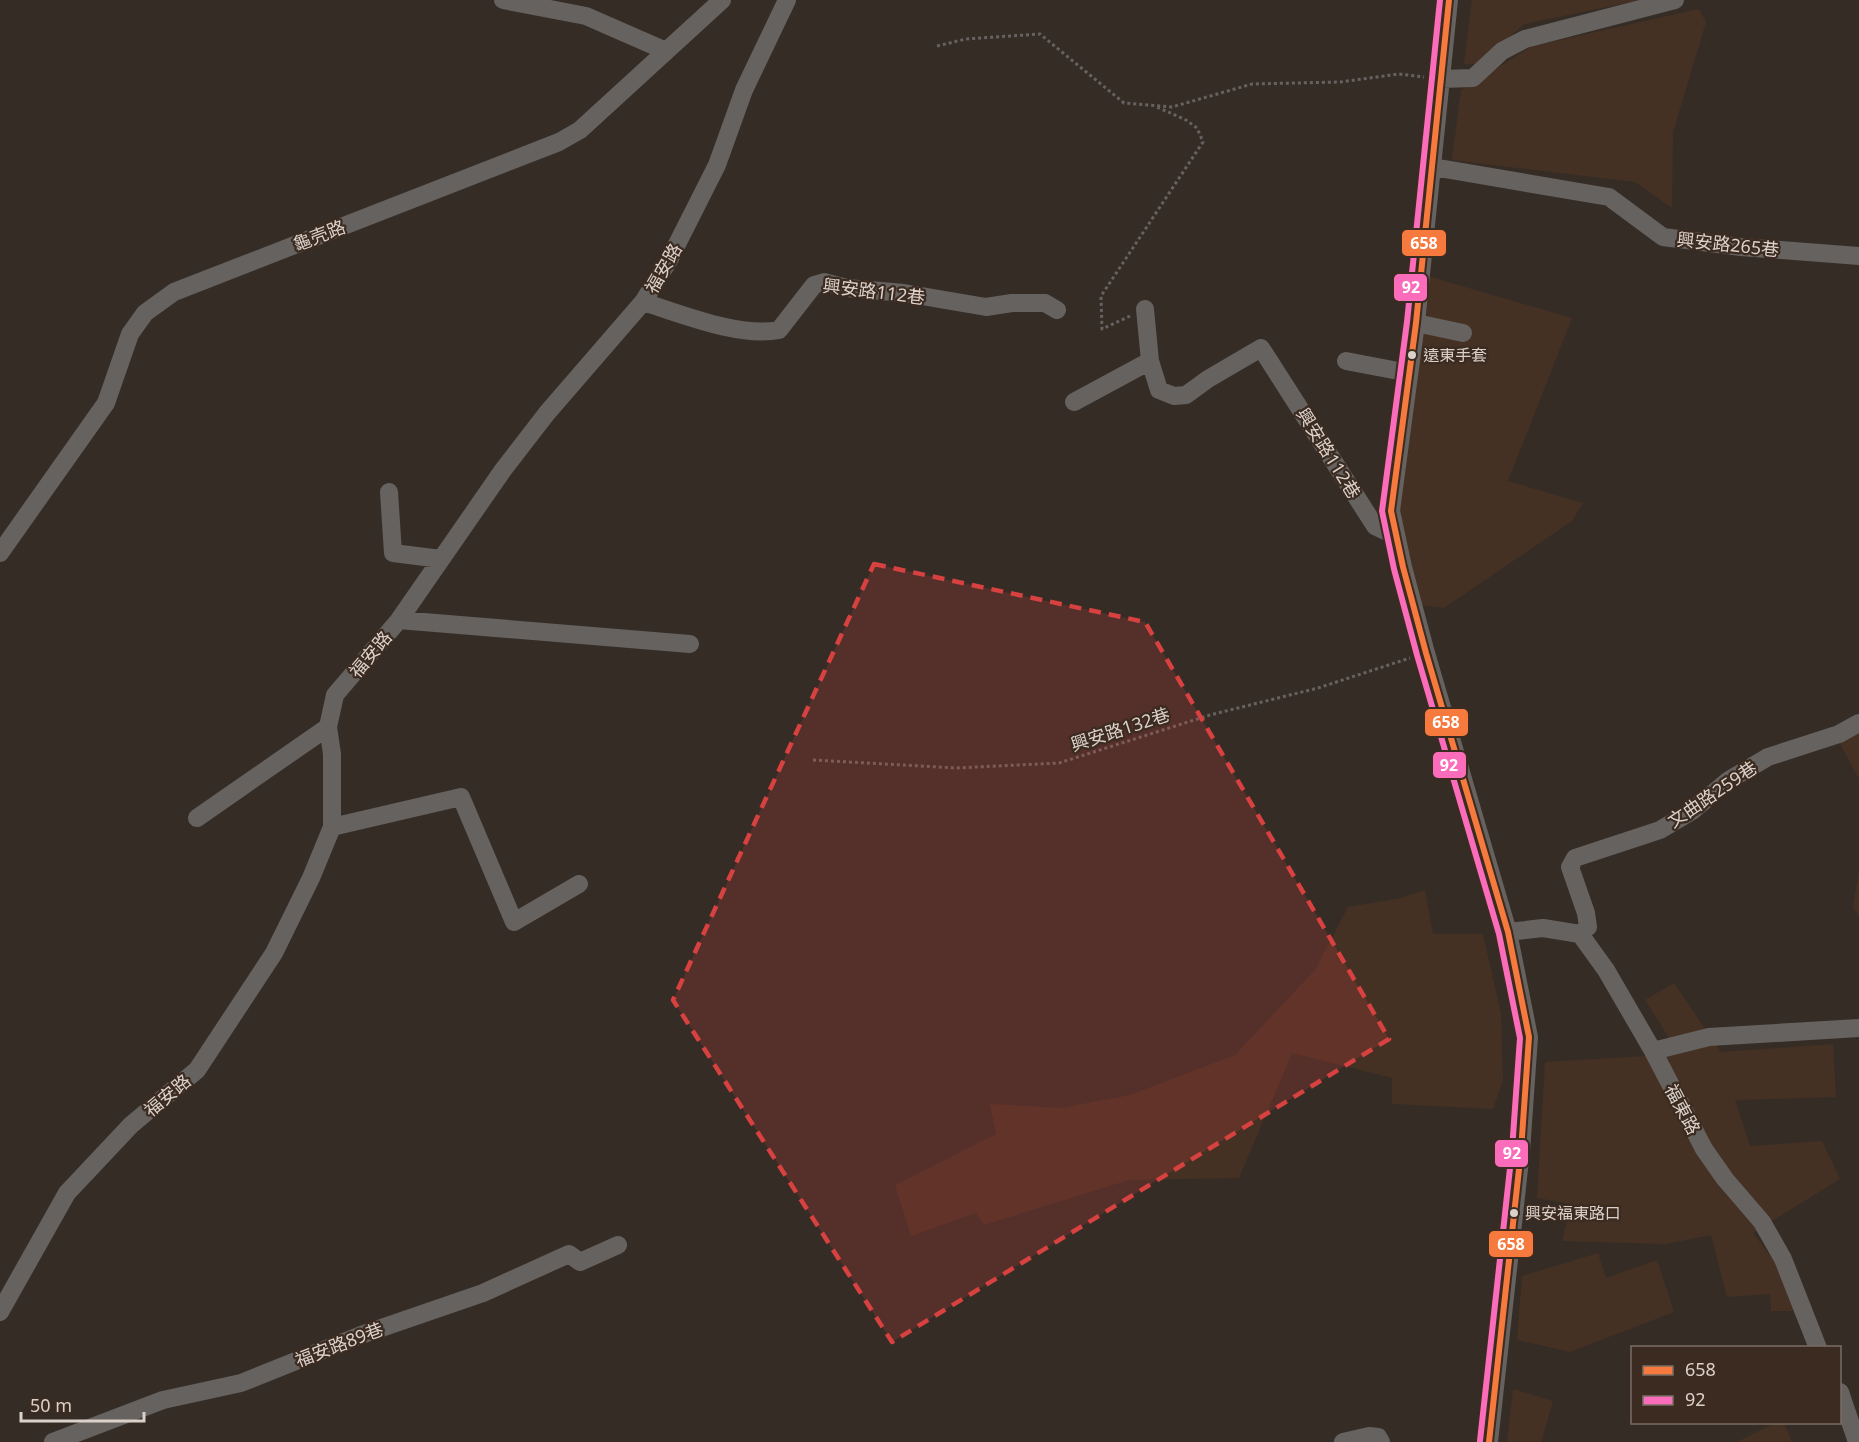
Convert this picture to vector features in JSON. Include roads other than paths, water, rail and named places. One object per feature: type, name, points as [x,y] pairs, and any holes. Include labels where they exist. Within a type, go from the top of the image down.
[{"type":"street","points":[[503,0],[586,16],[666,51]]},
{"type":"street","name":"龜壳路","points":[[0,553],[106,403],[130,334],[145,313],[174,292],[559,142],[580,130],[722,0]]},
{"type":"street","name":"福安路","points":[[0,1312],[67,1193],[131,1125],[197,1070],[274,953],[311,878],[332,827],[332,754],[328,727],[335,695],[399,620],[503,470],[547,413],[643,302],[668,262],[717,165],[744,90],[787,0]]},
{"type":"street","points":[[1449,0],[1416,323],[1391,511],[1426,653],[1508,932],[1529,1037],[1521,1151],[1489,1442]]},
{"type":"street","points":[[1440,80],[1473,78],[1502,51],[1525,39],[1675,0]]},
{"type":"street","name":"興安路265巷","points":[[1433,167],[1609,197],[1663,237],[1741,247],[1859,256]]},
{"type":"street","name":"興安路112巷","points":[[643,302],[746,332],[764,333],[779,330],[814,285],[824,282],[847,288],[904,293],[986,307],[1012,303],[1045,303],[1057,310]]},
{"type":"street","name":"興安路112巷","points":[[1145,309],[1150,361],[1159,390],[1174,396],[1186,395],[1208,379],[1261,348],[1375,526],[1396,536]]},
{"type":"street","points":[[1416,323],[1462,333]]},
{"type":"street","points":[[1074,402],[1150,361]]},
{"type":"street","points":[[1346,361],[1409,374]]},
{"type":"street","points":[[390,492],[393,553],[441,559]]},
{"type":"street","points":[[399,620],[690,644]]},
{"type":"street","name":"文曲路259巷","points":[[1580,934],[1588,927],[1586,913],[1570,867],[1575,858],[1660,830],[1692,812],[1729,780],[1768,757],[1839,735],[1859,723]]},
{"type":"street","points":[[197,818],[328,727]]},
{"type":"street","points":[[332,827],[461,797],[514,922],[579,884]]},
{"type":"street","points":[[1508,932],[1543,928],[1580,934]]},
{"type":"street","name":"福東路","points":[[1580,934],[1606,970],[1653,1051],[1704,1149],[1725,1179],[1762,1222],[1783,1259],[1818,1346]]},
{"type":"street","points":[[1653,1051],[1709,1037],[1859,1028]]},
{"type":"street","name":"福安路89巷","points":[[53,1442],[164,1400],[241,1383],[361,1335],[483,1293],[569,1254],[580,1263],[618,1245]]},
{"type":"street","points":[[1841,1398],[1857,1442]]},
{"type":"street","points":[[1343,1442],[1369,1436],[1378,1437],[1381,1442]]},
{"type":"place","name":"遠東手套","points":[[1412,355]]},
{"type":"place","name":"興安福東路口","points":[[1514,1213]]}]
